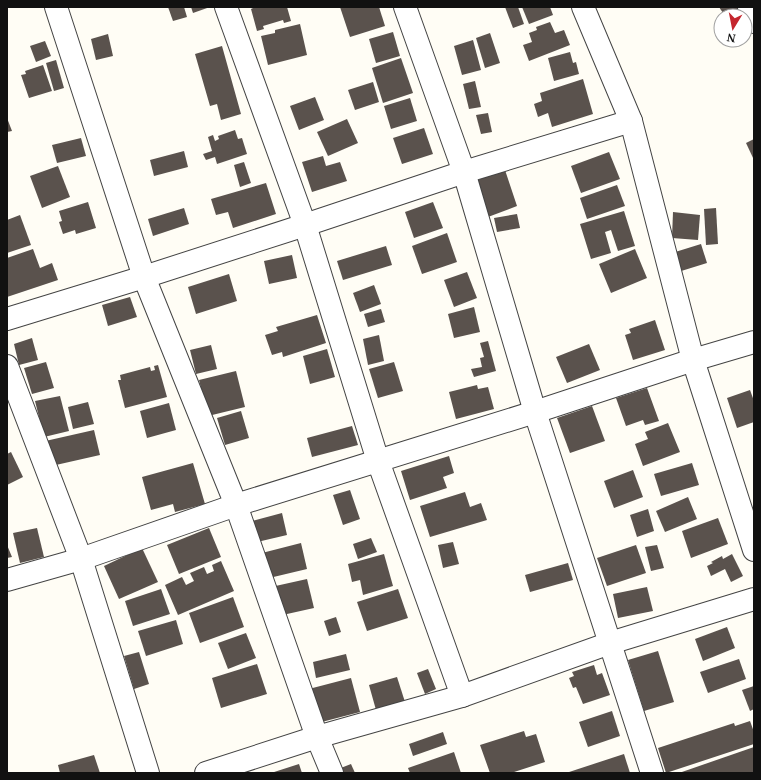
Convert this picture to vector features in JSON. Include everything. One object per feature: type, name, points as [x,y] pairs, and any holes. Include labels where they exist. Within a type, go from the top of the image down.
[{"type":"street","points":[[56,7],[144,278],[236,505],[316,737],[332,773]]},
{"type":"street","points":[[226,7],[305,226],[378,461],[462,696]]},
{"type":"street","points":[[405,7],[464,172],[535,412],[652,773]]},
{"type":"street","points":[[583,7],[631,121],[693,360],[754,550]]},
{"type":"street","points":[[749,7],[754,22]]},
{"type":"street","points":[[7,318],[144,278],[305,226],[464,172],[631,121]]},
{"type":"street","points":[[7,580],[81,559],[236,505],[754,342]]},
{"type":"street","points":[[7,366],[81,559],[148,773]]},
{"type":"street","points":[[206,773],[316,737],[462,696],[610,643],[754,598]]},
{"type":"building","points":[[168,7],[184,7],[187,17],[173,21]]},
{"type":"building","points":[[191,7],[210,7],[193,13]]},
{"type":"building","points":[[253,7],[287,7],[291,21],[284,23],[283,20],[263,26],[264,29],[257,31],[251,9]]},
{"type":"building","points":[[340,7],[379,7],[385,26],[350,37]]},
{"type":"building","points":[[505,7],[518,7],[524,24],[513,28]]},
{"type":"building","points":[[522,7],[550,7],[553,15],[529,24]]},
{"type":"building","points":[[719,7],[742,8],[720,8]]},
{"type":"building","points":[[550,22],[555,33],[564,30],[570,45],[529,61],[523,45],[532,42],[529,33],[537,30],[536,27]]},
{"type":"building","points":[[300,24],[307,55],[268,65],[261,36],[275,33],[275,30]]},
{"type":"building","points":[[393,32],[400,56],[376,63],[369,39]]},
{"type":"building","points":[[490,33],[500,63],[485,68],[476,38]]},
{"type":"building","points":[[108,34],[113,56],[96,60],[91,39]]},
{"type":"building","points":[[473,40],[481,70],[462,75],[454,46]]},
{"type":"building","points":[[45,41],[51,56],[36,62],[30,46]]},
{"type":"building","points":[[222,46],[241,114],[221,120],[217,104],[210,106],[195,54]]},
{"type":"building","points":[[570,52],[573,63],[576,62],[579,74],[554,81],[548,58]]},
{"type":"building","points":[[401,58],[413,93],[383,103],[372,68]]},
{"type":"building","points":[[56,60],[64,88],[54,91],[46,63]]},
{"type":"building","points":[[43,65],[52,91],[29,98],[21,75],[26,74],[25,71]]},
{"type":"building","points":[[583,79],[593,114],[552,127],[548,113],[538,117],[534,104],[542,101],[540,93]]},
{"type":"building","points":[[475,81],[481,107],[469,109],[463,84]]},
{"type":"building","points":[[373,82],[379,102],[355,110],[348,90]]},
{"type":"building","points":[[315,97],[324,120],[299,130],[290,106]]},
{"type":"building","points":[[410,98],[417,121],[391,129],[384,106]]},
{"type":"building","points":[[488,113],[492,132],[481,134],[476,115]]},
{"type":"building","points":[[7,118],[12,131],[7,132]]},
{"type":"building","points":[[347,119],[358,143],[328,156],[317,132]]},
{"type":"building","points":[[424,128],[433,154],[402,164],[393,138]]},
{"type":"building","points":[[235,130],[238,139],[242,138],[247,154],[217,164],[215,157],[206,160],[203,154],[212,151],[208,137],[213,135],[215,141],[219,139],[218,136]]},
{"type":"building","points":[[81,138],[86,156],[57,163],[52,145]]},
{"type":"building","points":[[754,139],[754,160],[746,143]]},
{"type":"building","points":[[184,151],[188,167],[154,176],[150,160]]},
{"type":"building","points":[[609,152],[620,179],[581,193],[571,166]]},
{"type":"building","points":[[323,156],[326,166],[340,162],[347,181],[312,192],[302,162]]},
{"type":"building","points":[[244,162],[251,183],[240,187],[234,165]]},
{"type":"building","points":[[58,166],[70,197],[42,208],[30,176]]},
{"type":"building","points":[[505,170],[517,206],[488,217],[475,181]]},
{"type":"building","points":[[266,183],[276,214],[233,228],[228,212],[216,215],[211,199]]},
{"type":"building","points":[[617,185],[625,206],[587,219],[580,198]]},
{"type":"building","points":[[88,202],[96,228],[76,234],[75,230],[63,234],[59,222],[62,221],[59,211]]},
{"type":"building","points":[[433,202],[443,228],[414,238],[405,212]]},
{"type":"building","points":[[184,208],[189,224],[153,236],[148,219]]},
{"type":"building","points":[[716,208],[718,244],[706,245],[704,209]]},
{"type":"building","points":[[624,211],[635,246],[618,251],[611,230],[605,232],[611,253],[591,259],[580,224]]},
{"type":"building","points":[[673,212],[700,215],[698,240],[672,238]]},
{"type":"building","points":[[517,214],[520,228],[497,232],[494,218]]},
{"type":"building","points":[[20,215],[31,245],[7,253],[7,220]]},
{"type":"building","points":[[447,233],[457,262],[422,274],[412,246]]},
{"type":"building","points":[[701,244],[707,263],[678,272],[672,253]]},
{"type":"building","points":[[386,246],[392,265],[343,280],[337,261]]},
{"type":"building","points":[[33,249],[40,268],[52,263],[58,280],[7,297],[7,258]]},
{"type":"building","points":[[635,249],[647,278],[611,293],[599,264]]},
{"type":"building","points":[[292,255],[297,278],[269,284],[264,261]]},
{"type":"building","points":[[467,272],[477,298],[454,307],[444,280]]},
{"type":"building","points":[[229,274],[237,301],[196,314],[188,287]]},
{"type":"building","points":[[374,285],[381,304],[360,312],[353,293]]},
{"type":"building","points":[[130,297],[137,317],[108,326],[102,305]]},
{"type":"building","points":[[474,307],[480,332],[454,338],[448,314]]},
{"type":"building","points":[[381,309],[385,322],[368,327],[364,314]]},
{"type":"building","points":[[317,315],[326,343],[283,357],[282,352],[272,355],[265,335],[278,331],[276,327]]},
{"type":"building","points":[[655,320],[665,350],[633,360],[625,335],[631,333],[629,329]]},
{"type":"building","points":[[379,335],[384,361],[368,365],[363,339]]},
{"type":"building","points":[[32,338],[38,360],[19,365],[14,344]]},
{"type":"building","points":[[488,341],[496,371],[474,377],[471,369],[482,367],[480,358],[484,357],[480,343]]},
{"type":"building","points":[[589,344],[600,370],[567,383],[556,357]]},
{"type":"building","points":[[211,345],[217,369],[196,374],[190,350]]},
{"type":"building","points":[[327,349],[335,377],[310,384],[303,356]]},
{"type":"building","points":[[46,362],[54,388],[32,394],[24,368]]},
{"type":"building","points":[[394,362],[403,391],[378,398],[369,369]]},
{"type":"building","points":[[158,365],[167,397],[125,408],[118,380],[121,380],[120,375],[150,367],[151,371],[155,370],[154,366]]},
{"type":"building","points":[[236,371],[245,407],[208,416],[199,380]]},
{"type":"building","points":[[477,385],[478,389],[488,387],[494,409],[456,419],[449,392]]},
{"type":"building","points":[[647,388],[659,421],[645,425],[643,420],[626,426],[616,398]]},
{"type":"building","points":[[750,390],[754,401],[754,422],[737,428],[727,398]]},
{"type":"building","points":[[60,396],[69,431],[44,437],[35,401]]},
{"type":"building","points":[[88,402],[94,424],[73,429],[68,407]]},
{"type":"building","points":[[169,403],[176,430],[147,438],[140,411]]},
{"type":"building","points":[[592,406],[605,441],[570,453],[557,418]]},
{"type":"building","points":[[241,411],[249,438],[225,445],[217,418]]},
{"type":"building","points":[[668,423],[680,452],[643,466],[635,444],[648,439],[645,432]]},
{"type":"building","points":[[352,426],[358,445],[312,457],[307,438]]},
{"type":"building","points":[[94,430],[100,455],[47,467],[41,442]]},
{"type":"building","points":[[11,452],[23,477],[7,485],[7,454]]},
{"type":"building","points":[[449,456],[454,473],[443,477],[447,488],[410,500],[401,471]]},
{"type":"building","points":[[193,463],[205,504],[175,512],[173,504],[151,510],[142,477]]},
{"type":"building","points":[[692,463],[699,485],[661,496],[654,474]]},
{"type":"building","points":[[633,470],[643,497],[614,508],[604,481]]},
{"type":"building","points":[[350,490],[360,519],[343,525],[333,495]]},
{"type":"building","points":[[465,492],[470,507],[481,503],[487,520],[430,537],[420,506]]},
{"type":"building","points":[[688,497],[697,519],[665,532],[656,511]]},
{"type":"building","points":[[648,509],[654,531],[637,537],[630,515]]},
{"type":"building","points":[[282,513],[287,535],[253,543],[248,522]]},
{"type":"building","points":[[718,518],[728,544],[691,558],[682,531]]},
{"type":"building","points":[[37,528],[44,557],[20,563],[13,533]]},
{"type":"building","points":[[209,528],[221,557],[179,574],[167,545]]},
{"type":"building","points":[[371,538],[377,552],[358,559],[353,544]]},
{"type":"building","points":[[453,542],[459,564],[443,568],[438,545]]},
{"type":"building","points":[[301,543],[307,569],[265,579],[258,554]]},
{"type":"building","points":[[7,545],[12,557],[7,558]]},
{"type":"building","points":[[636,545],[646,573],[607,586],[597,558]]},
{"type":"building","points":[[657,545],[664,568],[651,571],[645,547]]},
{"type":"building","points":[[142,548],[158,582],[119,599],[104,566]]},
{"type":"building","points":[[384,554],[393,586],[363,595],[360,580],[352,582],[348,564]]},
{"type":"building","points":[[732,554],[743,576],[731,582],[725,569],[711,576],[707,566],[722,556],[723,559]]},
{"type":"building","points":[[221,561],[234,591],[178,615],[165,585],[182,577],[186,585],[194,581],[190,573],[204,567],[207,574],[214,571],[212,565]]},
{"type":"building","points":[[568,563],[573,580],[530,592],[525,575]]},
{"type":"building","points":[[307,579],[314,608],[278,616],[271,587]]},
{"type":"building","points":[[647,587],[653,611],[618,618],[613,594]]},
{"type":"building","points":[[161,589],[170,614],[133,626],[125,601]]},
{"type":"building","points":[[398,589],[408,618],[367,631],[357,602]]},
{"type":"building","points":[[233,597],[244,627],[200,643],[189,613]]},
{"type":"building","points":[[336,617],[341,632],[329,636],[324,621]]},
{"type":"building","points":[[176,620],[183,644],[146,656],[138,631]]},
{"type":"building","points":[[727,627],[735,648],[703,661],[695,639]]},
{"type":"building","points":[[246,633],[256,658],[228,669],[218,643]]},
{"type":"building","points":[[658,651],[674,702],[644,711],[628,660]]},
{"type":"building","points":[[139,652],[149,684],[134,689],[124,656]]},
{"type":"building","points":[[346,654],[350,670],[316,678],[313,662]]},
{"type":"building","points":[[739,659],[746,679],[708,693],[700,672]]},
{"type":"building","points":[[257,664],[267,694],[221,708],[212,678]]},
{"type":"building","points":[[594,665],[597,675],[602,673],[610,695],[583,704],[576,687],[573,688],[569,678],[574,676],[572,672]]},
{"type":"building","points":[[428,669],[436,689],[425,694],[417,673]]},
{"type":"building","points":[[397,677],[405,702],[376,710],[369,685]]},
{"type":"building","points":[[351,678],[360,712],[314,724],[305,690]]},
{"type":"building","points":[[754,686],[754,709],[750,711],[742,690]]},
{"type":"building","points":[[612,711],[620,736],[588,747],[579,722]]},
{"type":"building","points":[[750,721],[754,732],[754,744],[666,773],[658,748],[734,723],[735,726]]},
{"type":"building","points":[[524,731],[526,737],[536,734],[545,762],[511,773],[490,773],[480,745]]},
{"type":"building","points":[[443,732],[447,744],[413,756],[409,744]]},
{"type":"building","points":[[754,747],[754,772],[752,773],[679,773]]},
{"type":"building","points":[[454,752],[461,773],[410,773],[408,768]]},
{"type":"building","points":[[624,754],[630,773],[566,773]]},
{"type":"building","points":[[94,755],[100,773],[60,773],[58,765]]},
{"type":"building","points":[[299,764],[302,773],[271,773]]},
{"type":"building","points":[[351,764],[355,773],[328,773]]}]
